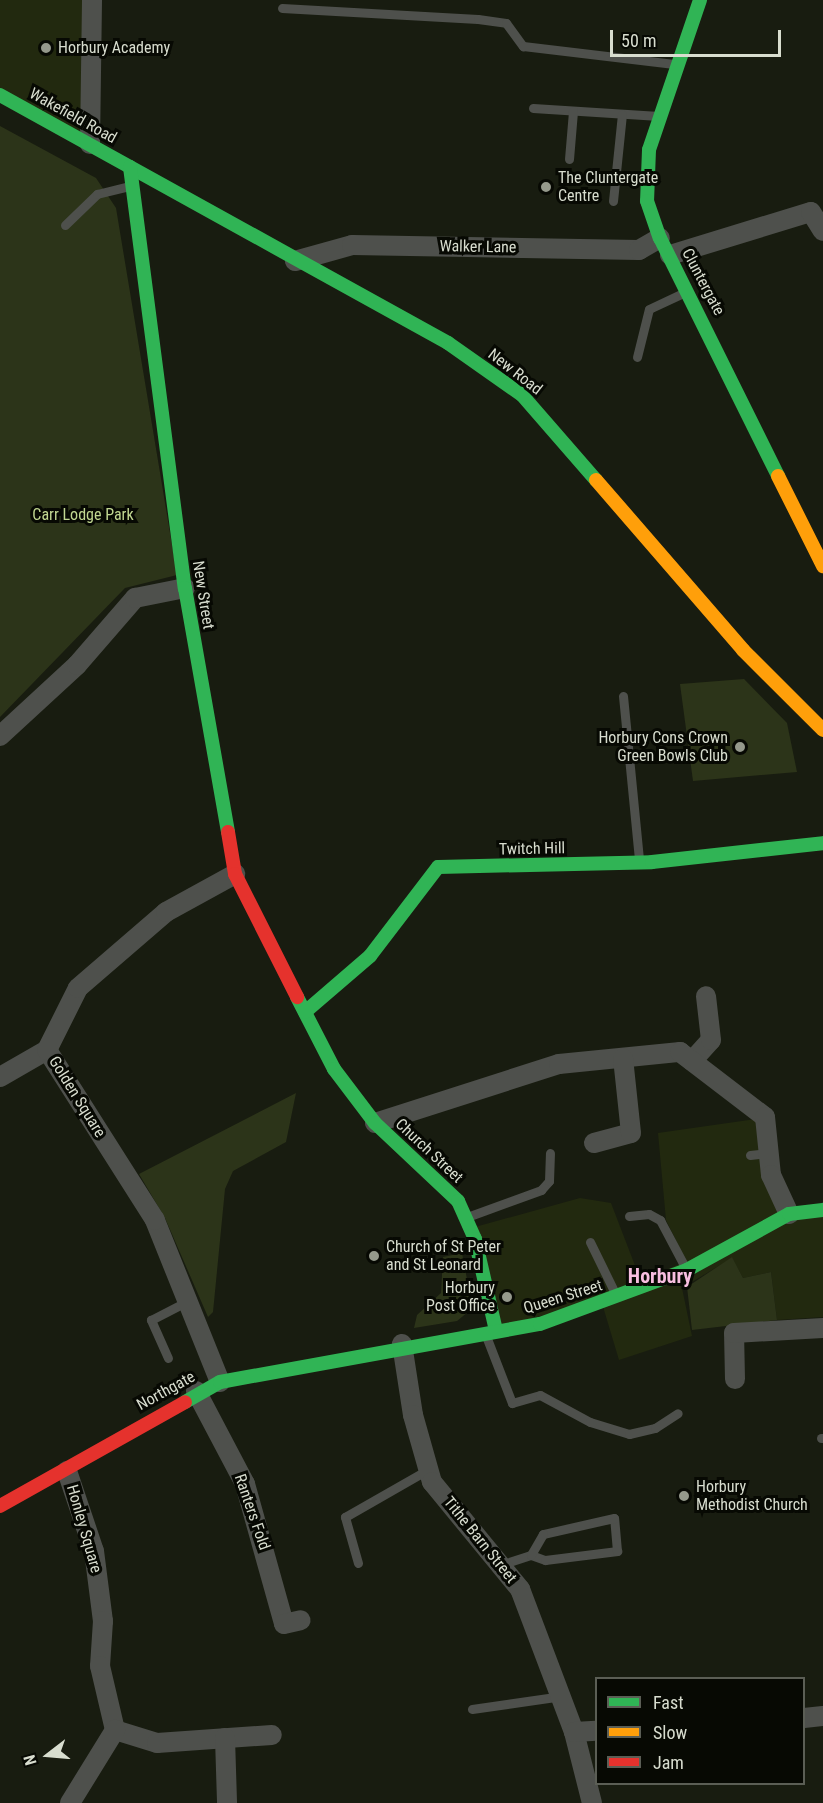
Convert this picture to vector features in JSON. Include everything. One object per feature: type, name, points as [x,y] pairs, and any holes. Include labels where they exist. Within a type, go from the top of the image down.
[{"type":"street","points":[[90,144],[92,0]]},
{"type":"street","name":"Cluntergate","points":[[700,0],[674,64],[661,116],[649,150],[647,201],[665,247],[689,290],[823,566]]},
{"type":"street","name":"Wakefield Road","points":[[0,95],[130,167]]},
{"type":"street","name":"New Street","points":[[130,167],[129,186],[184,588],[235,874],[305,1012]]},
{"type":"street","name":"New Road","points":[[130,167],[295,261],[448,342],[522,395],[743,650],[823,730]]},
{"type":"street","points":[[817,206],[823,231]]},
{"type":"street","name":"Walker Lane","points":[[295,261],[352,245],[639,250],[665,247],[817,206]]},
{"type":"street","points":[[0,736],[77,665],[135,598],[184,588]]},
{"type":"street","name":"Twitch Hill","points":[[305,1012],[370,956],[438,867],[639,863],[823,843]]},
{"type":"street","name":"Golden Square","points":[[220,1382],[155,1220],[47,1050],[78,988],[166,912],[235,874]]},
{"type":"street","points":[[692,1061],[711,1040],[706,996]]},
{"type":"street","name":"Church Street","points":[[305,1012],[334,1070],[375,1123],[458,1201],[465,1218],[491,1332]]},
{"type":"street","points":[[0,1077],[47,1050]]},
{"type":"street","points":[[375,1123],[559,1064],[680,1052],[765,1118],[759,1154],[789,1214]]},
{"type":"street","points":[[594,1143],[631,1133],[622,1058]]},
{"type":"street","name":"Queen Street","points":[[402,1344],[491,1332],[617,1298],[687,1270],[789,1214],[823,1210]]},
{"type":"street","points":[[735,1379],[734,1333],[823,1328]]},
{"type":"street","name":"Northgate","points":[[0,1506],[67,1471],[196,1391],[220,1382],[402,1344]]},
{"type":"street","name":"Tithe Barn Street","points":[[402,1344],[427,1470],[503,1564],[520,1589],[562,1696],[574,1732],[592,1803]]},
{"type":"street","name":"Ranters Fold","points":[[196,1391],[244,1484],[284,1624],[300,1620]]},
{"type":"street","name":"Honley Square","points":[[67,1471],[94,1551],[103,1621],[100,1666],[115,1730]]},
{"type":"street","points":[[805,1718],[823,1716]]},
{"type":"street","points":[[70,1803],[115,1730],[157,1743],[272,1735]]},
{"type":"street","points":[[574,1732],[595,1731]]},
{"type":"street","points":[[225,1738],[227,1803]]},
{"type":"lane","points":[[282,9],[478,19],[506,23],[523,46],[674,64]]},
{"type":"lane","points":[[532,108],[661,116]]},
{"type":"lane","points":[[569,159],[573,111]]},
{"type":"lane","points":[[613,201],[622,114]]},
{"type":"lane","points":[[65,225],[97,194],[129,186]]},
{"type":"lane","points":[[636,357],[649,309],[689,290]]},
{"type":"lane","points":[[622,696],[639,863]]},
{"type":"lane","points":[[465,1218],[541,1190],[549,1181],[550,1153]]},
{"type":"lane","points":[[629,1216],[649,1214],[660,1220],[687,1270]]},
{"type":"lane","points":[[590,1242],[617,1298]]},
{"type":"lane","points":[[168,1358],[151,1320],[188,1302]]},
{"type":"lane","points":[[491,1332],[512,1403],[540,1395],[590,1422],[629,1434],[655,1428],[678,1413]]},
{"type":"lane","points":[[358,1563],[345,1517],[427,1470]]},
{"type":"lane","points":[[503,1564],[531,1555],[545,1560],[617,1551],[614,1518],[543,1534],[531,1555]]},
{"type":"lane","points":[[472,1708],[562,1696]]},
{"type":"shaded area","name":"Horbury Academy","points":[[0,0],[92,0],[90,144],[0,95]]},
{"type":"shaded area","points":[[756,1119],[782,1213],[823,1207],[823,1317],[777,1320],[771,1272],[743,1278],[732,1258],[682,1288],[692,1336],[619,1360],[601,1300],[500,1327],[475,1227],[580,1198],[611,1203],[641,1281],[686,1261],[666,1220],[658,1133]]},
{"type":"green space","name":"Carr Lodge Park","points":[[0,126],[96,178],[116,208],[177,575],[125,588],[0,717]]},
{"type":"green space","name":"Horbury Cons Crown Green Bowls Club","points":[[744,679],[787,723],[797,772],[693,781],[680,684]]},
{"type":"green space","points":[[296,1093],[286,1142],[233,1171],[225,1189],[213,1312],[208,1317],[165,1218],[139,1174]]},
{"type":"green space","points":[[462,1253],[471,1300],[468,1312],[457,1321],[414,1328],[417,1315],[441,1293],[443,1257]]},
{"type":"green space","points":[[732,1257],[743,1278],[771,1272],[777,1320],[692,1330],[687,1287]]},
{"type":"traffic: fast","points":[[700,0],[649,150],[647,201],[660,238],[778,476]]},
{"type":"traffic: fast","points":[[0,95],[448,343],[522,395],[596,480]]},
{"type":"traffic: fast","points":[[130,167],[185,588],[228,832]]},
{"type":"traffic: fast","points":[[305,1012],[370,956],[438,867],[652,862],[823,843]]},
{"type":"traffic: fast","points":[[297,997],[334,1069],[375,1123],[458,1201],[475,1239],[496,1331]]},
{"type":"traffic: fast","points":[[185,1402],[220,1382],[540,1324],[687,1270],[789,1214],[823,1210]]},
{"type":"traffic: slow","points":[[778,476],[823,566]]},
{"type":"traffic: slow","points":[[596,480],[743,650],[823,730]]},
{"type":"traffic: jam","points":[[228,832],[235,874],[297,997]]},
{"type":"traffic: jam","points":[[0,1506],[185,1402]]},
{"type":"place","name":"Horbury Academy","points":[[46,48]]},
{"type":"place","name":"The Cluntergate Centre","points":[[546,187]]},
{"type":"place","name":"Horbury Cons Crown Green Bowls Club","points":[[740,747]]},
{"type":"place","name":"Church of St Peter and St Leonard","points":[[374,1256]]},
{"type":"place","name":"Horbury Post Office","points":[[507,1297]]},
{"type":"place","name":"Horbury Methodist Church","points":[[684,1496]]},
{"type":"district","name":"Horbury","points":[[660,1276]]}]
